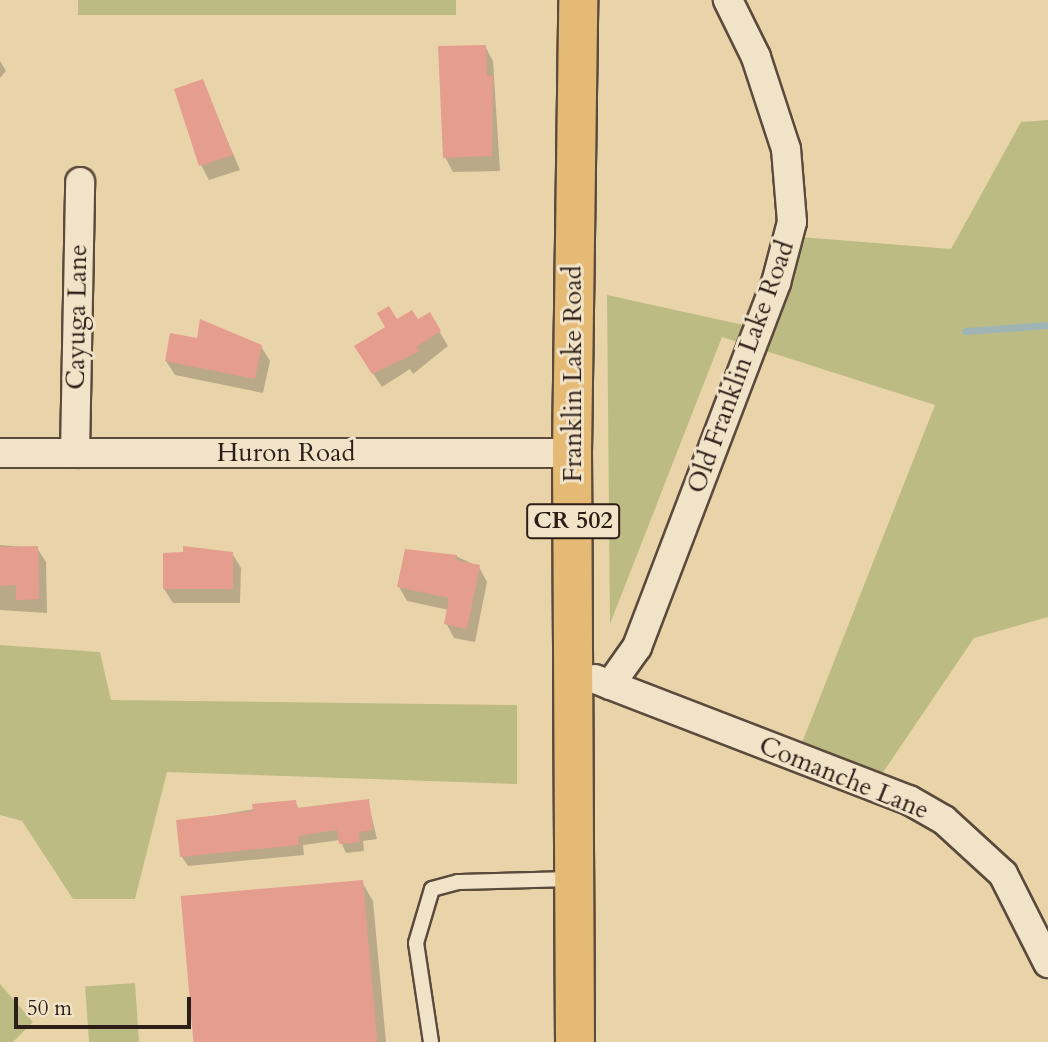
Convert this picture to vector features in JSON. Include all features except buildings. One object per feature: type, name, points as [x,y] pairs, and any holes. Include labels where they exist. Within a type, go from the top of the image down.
[{"type":"main road","name":"Franklin Lake Road","points":[[575,1042],[572,879],[575,671],[572,453],[578,0]]},
{"type":"street","name":"Old Franklin Lake Road","points":[[610,685],[637,647],[776,283],[792,222],[786,149],[756,57],[728,0]]},
{"type":"street","name":"Cayuga Lane","points":[[75,453],[80,182]]},
{"type":"street","name":"Huron Road","points":[[0,453],[572,453]]},
{"type":"street","name":"Comanche Lane","points":[[575,671],[909,800],[944,820],[1003,874],[1048,962]]},
{"type":"lane","points":[[431,1042],[416,943],[432,889],[458,882],[572,879]]},
{"type":"shaded area","points":[[78,0],[456,0],[456,15],[78,15]]},
{"type":"shaded area","points":[[1048,120],[1048,617],[974,638],[869,793],[796,758],[935,405],[722,337],[610,624],[607,295],[771,331],[800,237],[951,249],[1021,122]]},
{"type":"shaded area","points":[[0,645],[100,652],[111,700],[517,705],[517,784],[167,772],[135,899],[73,899],[22,821],[0,815]]},
{"type":"shaded area","points":[[135,983],[139,1042],[89,1042],[85,986]]},
{"type":"shaded area","points":[[0,984],[33,1022],[13,1042],[0,1042]]},
{"type":"waterway","points":[[965,331],[1048,325]]}]
